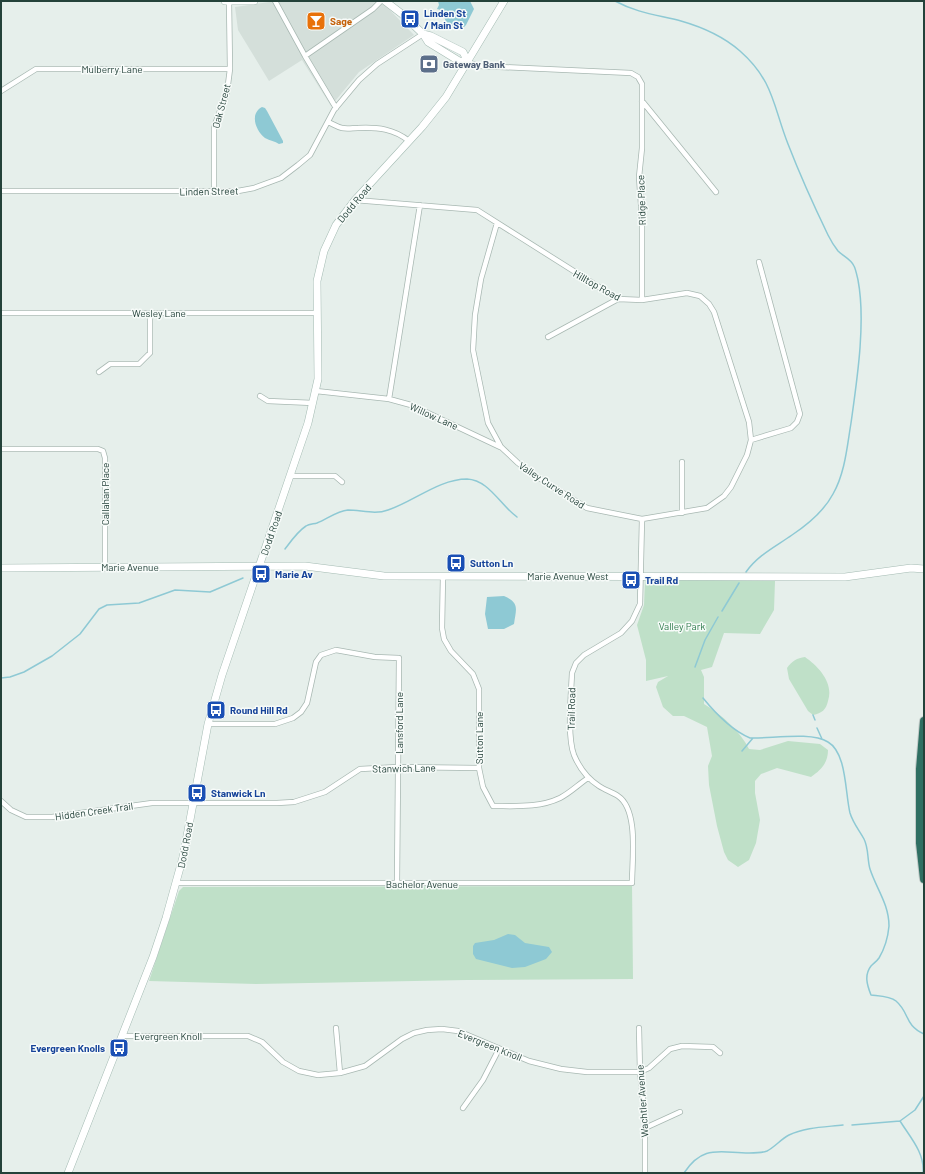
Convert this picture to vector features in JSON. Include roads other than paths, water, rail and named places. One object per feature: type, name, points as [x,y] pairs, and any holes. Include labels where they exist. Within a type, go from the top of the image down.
[{"type":"highway","points":[[924,721],[920,769],[920,836],[924,879]]},
{"type":"main road","points":[[225,1],[254,1]]},
{"type":"main road","points":[[385,1],[401,13],[423,34],[428,42],[459,61],[468,62]]},
{"type":"main road","name":"Dodd Road","points":[[68,1173],[152,957],[177,883],[208,724],[222,675],[308,422],[316,391],[318,366],[317,281],[324,251],[336,225],[355,200],[409,141],[446,97],[504,1]]},
{"type":"main road","name":"Marie Avenue","points":[[1,568],[259,566]]},
{"type":"main road","name":"Marie Avenue West","points":[[259,566],[305,566],[384,576],[845,577],[911,568],[924,569]]},
{"type":"street","name":"Oak Street","points":[[214,191],[214,127],[227,92],[230,68],[229,1]]},
{"type":"street","points":[[275,1],[336,108]]},
{"type":"street","points":[[305,56],[373,9],[381,1]]},
{"type":"street","name":"Linden Street","points":[[1,191],[238,191],[254,188],[281,178],[310,155],[336,108],[359,80],[377,64],[423,34]]},
{"type":"street","name":"Ridge Place","points":[[468,62],[479,66],[632,73],[638,77],[642,84],[642,148],[639,177],[642,219],[642,300]]},
{"type":"street","name":"Mulberry Lane","points":[[1,91],[36,69],[230,68]]},
{"type":"street","points":[[642,101],[716,192]]},
{"type":"street","points":[[328,122],[344,128],[376,127],[389,130],[402,135],[409,141]]},
{"type":"street","name":"Hilltop Road","points":[[355,200],[477,210],[618,299],[642,300],[687,293],[700,296],[710,304],[714,312],[750,422],[751,440]]},
{"type":"street","points":[[390,399],[420,205]]},
{"type":"street","name":"Valley Curve Road","points":[[497,224],[481,279],[475,315],[472,350],[488,422],[501,447],[528,472],[587,508],[642,519],[707,508],[724,496],[731,487],[747,454],[751,440]]},
{"type":"street","points":[[751,440],[790,428],[797,422],[800,414],[759,262]]},
{"type":"street","points":[[548,337],[618,299]]},
{"type":"street","name":"Wesley Lane","points":[[1,313],[317,313]]},
{"type":"street","points":[[99,372],[110,364],[139,364],[150,353],[150,314]]},
{"type":"street","name":"Willow Lane","points":[[316,391],[390,399],[411,404],[501,447]]},
{"type":"street","points":[[260,396],[268,401],[313,403]]},
{"type":"street","name":"Callahan Place","points":[[1,449],[98,449],[103,451],[105,567]]},
{"type":"street","points":[[682,462],[682,513]]},
{"type":"street","points":[[290,476],[334,476],[342,482]]},
{"type":"street","points":[[642,519],[642,576]]},
{"type":"street","name":"Sutton Lane","points":[[443,576],[442,628],[444,639],[451,650],[473,674],[479,689],[479,768],[483,787],[494,806],[529,806],[545,803],[561,797],[588,778]]},
{"type":"street","name":"Trail Road","points":[[632,847],[632,822],[630,811],[619,796],[599,786],[588,778],[575,757],[570,744],[572,673],[576,663],[584,655],[621,632],[632,621],[640,604],[642,576]]},
{"type":"street","name":"Lansford Lane","points":[[208,724],[276,724],[293,718],[307,703],[316,662],[321,655],[336,650],[376,657],[399,658],[397,884]]},
{"type":"street","name":"Stanwich Lane","points":[[193,804],[294,802],[325,792],[360,769],[398,767],[479,768]]},
{"type":"street","name":"Hidden Creek Trail","points":[[1,801],[11,810],[26,818],[152,803],[193,804]]},
{"type":"street","name":"Bachelor Avenue","points":[[177,883],[632,883],[632,847]]},
{"type":"street","points":[[336,1028],[340,1073]]},
{"type":"street","name":"Wachtler Avenue","points":[[639,1028],[640,1072],[645,1128],[645,1173]]},
{"type":"street","name":"Evergreen Knoll","points":[[122,1036],[248,1036],[262,1042],[283,1062],[299,1071],[318,1075],[340,1073],[365,1066],[402,1039],[414,1033],[442,1029],[458,1031],[529,1061],[561,1069],[587,1072],[640,1072]]},
{"type":"street","points":[[640,1072],[649,1068],[670,1049],[682,1046],[713,1047],[720,1053]]},
{"type":"street","points":[[463,1108],[483,1080],[498,1049]]},
{"type":"street","points":[[645,1128],[680,1112]]},
{"type":"water","points":[[438,1],[470,1],[474,9],[466,25],[463,28],[455,29],[447,24],[441,10],[437,9],[439,5]]},
{"type":"water","points":[[262,107],[267,111],[283,143],[279,144],[265,138],[259,131],[255,118],[258,110]]},
{"type":"water","points":[[504,596],[513,601],[515,604],[516,610],[514,624],[504,629],[488,629],[485,614],[487,597]]},
{"type":"water","points":[[508,934],[515,935],[525,943],[549,947],[552,952],[546,959],[525,967],[512,968],[476,959],[473,954],[473,946],[475,943],[494,940]]},
{"type":"waterway","points":[[615,1],[639,11],[681,21],[705,29],[734,46],[751,62],[760,73],[771,94],[793,156],[828,235],[838,251],[853,264],[858,280],[861,314],[860,351],[845,460],[837,486],[825,506],[815,517],[798,531],[761,556],[746,572]]},
{"type":"waterway","points":[[285,549],[297,533],[303,528],[340,512],[348,510],[373,512],[383,511],[397,506],[436,487],[457,480],[475,480],[482,484],[488,488],[517,517]]},
{"type":"waterway","points":[[1,678],[10,677],[24,672],[52,656],[80,634],[99,609],[107,605],[139,603],[175,590],[210,592],[243,578]]},
{"type":"waterway","points":[[722,611],[739,583]]},
{"type":"waterway","points":[[695,667],[705,640],[718,617]]},
{"type":"waterway","points":[[703,698],[724,721],[736,731],[750,738],[790,736],[811,737],[828,742],[834,747],[842,764],[850,813],[866,843],[870,869],[887,910],[889,930],[885,946],[879,958],[871,966],[867,973],[868,988],[871,995],[894,999],[900,1005],[913,1027],[924,1034]]},
{"type":"waterway","points":[[813,715],[815,720]]},
{"type":"waterway","points":[[817,728],[822,739]]},
{"type":"waterway","points":[[742,751],[753,738]]},
{"type":"waterway","points":[[852,1125],[900,1121],[915,1110],[924,1096]]},
{"type":"waterway","points":[[900,1121],[919,1152],[922,1159],[923,1173]]},
{"type":"waterway","points":[[684,1173],[691,1164],[705,1154],[713,1152],[763,1152],[767,1151],[795,1132],[843,1125]]},
{"type":"place","name":"Linden St / Main St","points":[[410,19]]},
{"type":"place","name":"Sage","points":[[316,21]]},
{"type":"place","name":"Gateway Bank","points":[[429,64]]},
{"type":"place","name":"Sutton Ln","points":[[456,563]]},
{"type":"place","name":"Marie Av","points":[[261,574]]},
{"type":"place","name":"Trail Rd","points":[[631,580]]},
{"type":"place","name":"Round Hill Rd","points":[[216,710]]},
{"type":"place","name":"Stanwick Ln","points":[[197,793]]},
{"type":"place","name":"Evergreen Knolls","points":[[119,1048]]},
{"type":"park label","name":"Valley Park","points":[[682,626]]}]
